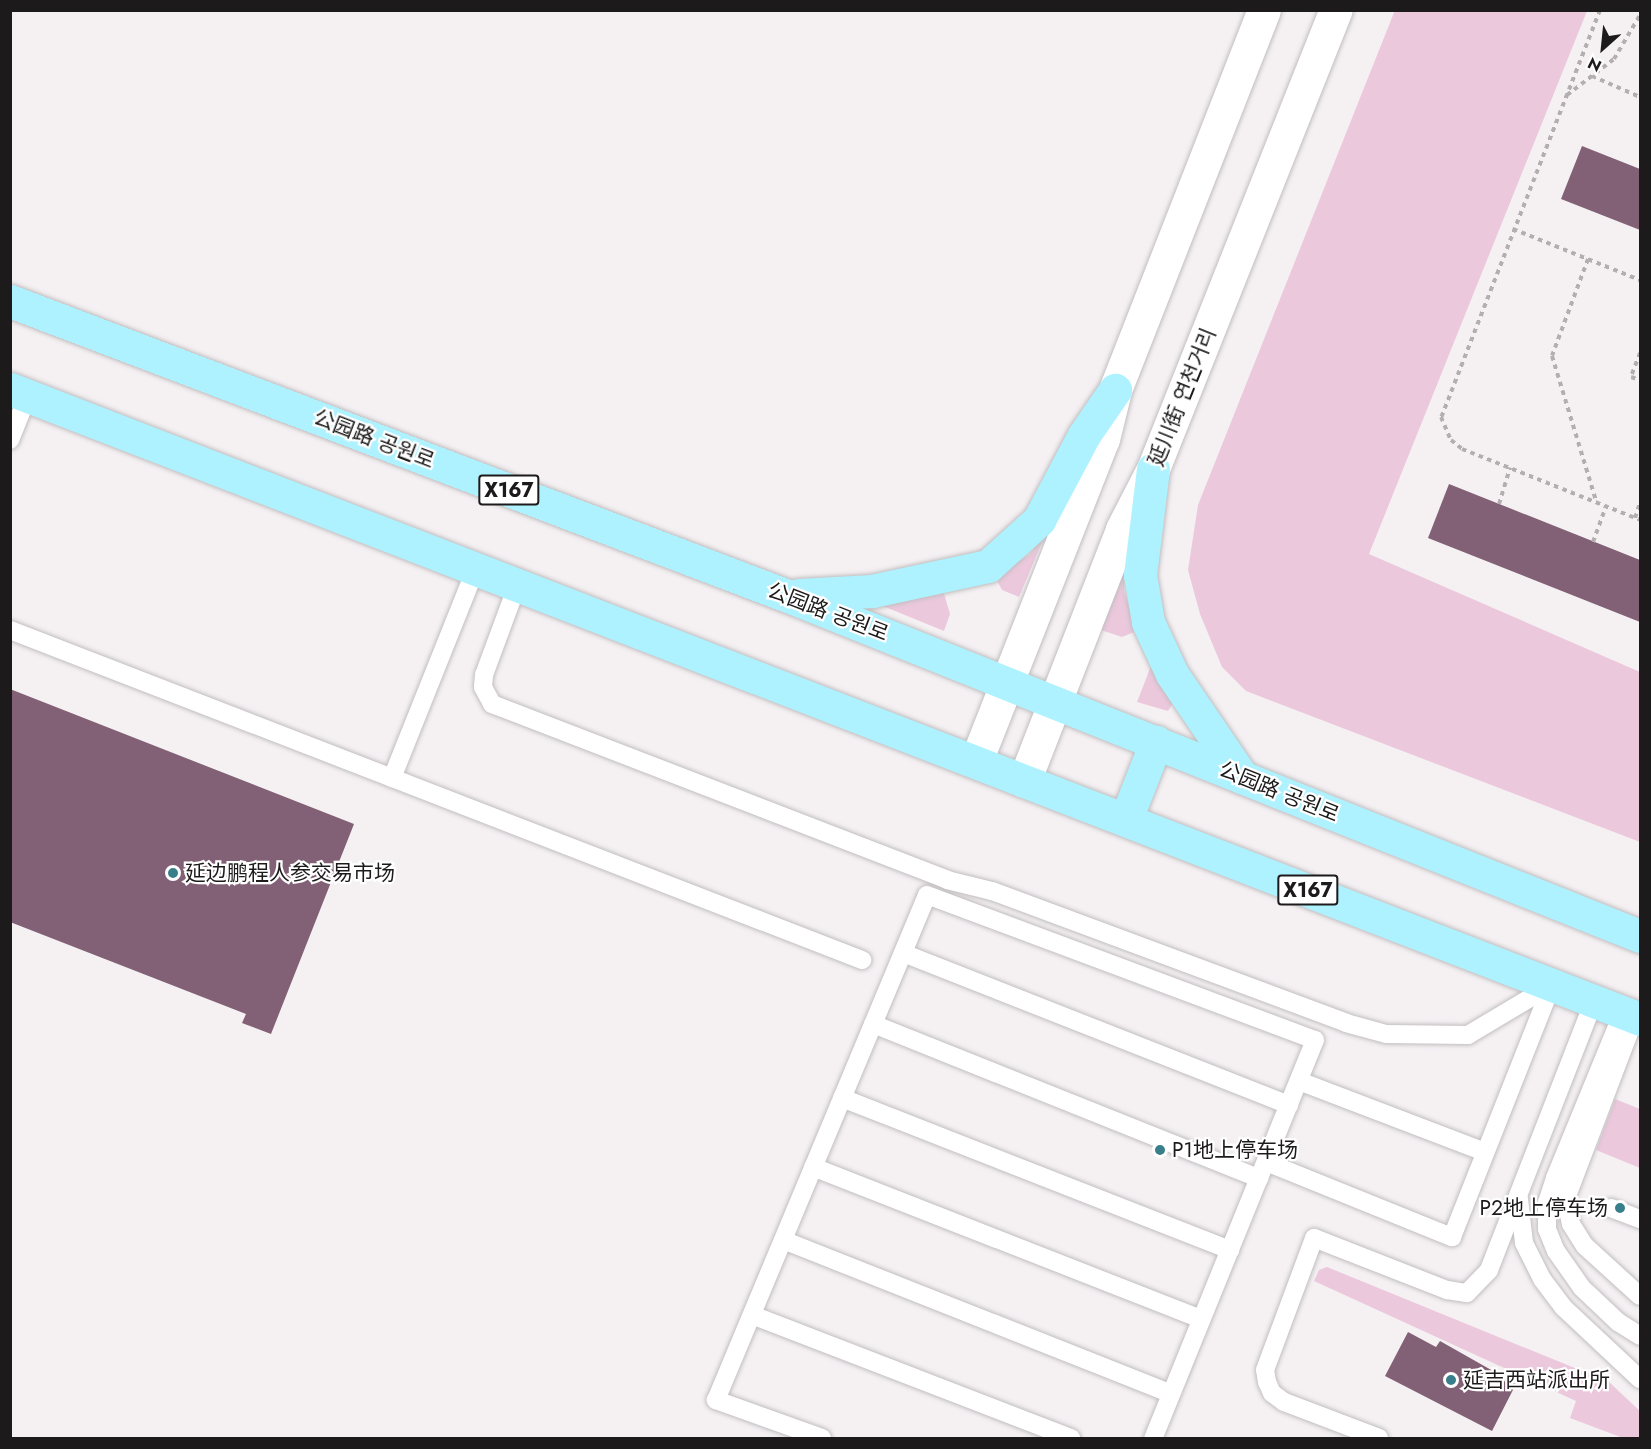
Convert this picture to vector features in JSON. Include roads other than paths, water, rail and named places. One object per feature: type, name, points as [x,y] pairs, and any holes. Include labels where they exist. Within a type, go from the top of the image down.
[{"type":"main road","points":[[975,761],[1103,439],[1115,390],[1264,10]]},
{"type":"main road","name":"延川街 연천거리","points":[[1023,781],[1122,529],[1153,469],[1336,10]]},
{"type":"main road","name":"公园路 공원로","points":[[10,301],[788,596],[1641,936]]},
{"type":"main road","points":[[788,596],[872,591],[988,566],[1022,540],[1039,520],[1084,435],[1115,390]]},
{"type":"main road","name":"X167","points":[[19,392],[477,566],[1023,781],[1623,1012]]},
{"type":"main road","points":[[1153,469],[1140,575],[1149,622],[1173,674],[1242,777]]},
{"type":"main road","points":[[1126,819],[1156,742]]},
{"type":"lane","points":[[10,440],[19,392]]},
{"type":"lane","points":[[392,778],[477,566]]},
{"type":"lane","points":[[518,583],[483,687],[492,704],[947,880],[992,891],[1346,1023],[1386,1034],[1468,1035],[1552,985]]},
{"type":"lane","points":[[10,630],[862,960]]},
{"type":"lane","points":[[822,1438],[716,1400],[927,895],[1315,1040],[1153,1438]]},
{"type":"lane","points":[[903,953],[1289,1105]]},
{"type":"lane","points":[[873,1024],[1262,1170],[1452,1237],[1552,985]]},
{"type":"lane","points":[[1379,1438],[1284,1402],[1272,1393],[1266,1382],[1265,1370],[1314,1238],[1447,1290],[1467,1293],[1489,1270],[1518,1195],[1623,1012]]},
{"type":"lane","points":[[1623,1012],[1566,1199],[1570,1224],[1586,1246],[1641,1296]]},
{"type":"lane","points":[[1623,1012],[1555,1178],[1547,1202],[1547,1229],[1556,1251],[1582,1288],[1618,1322],[1641,1336]]},
{"type":"lane","points":[[1299,1081],[1485,1152]]},
{"type":"lane","points":[[842,1098],[1230,1250]]},
{"type":"lane","points":[[813,1167],[1202,1319]]},
{"type":"lane","points":[[1518,1195],[1524,1243],[1542,1279],[1564,1308],[1641,1379]]},
{"type":"lane","points":[[1611,1208],[1641,1220]]},
{"type":"lane","points":[[783,1240],[1171,1394]]},
{"type":"lane","points":[[752,1315],[1071,1438]]},
{"type":"place","name":"延边鹏程人参交易市场","points":[[173,873]]},
{"type":"place","name":"P1地上停车场","points":[[1160,1150]]},
{"type":"place","name":"P2地上停车场","points":[[1620,1208]]},
{"type":"place","name":"延吉西站派出所","points":[[1451,1380]]}]
